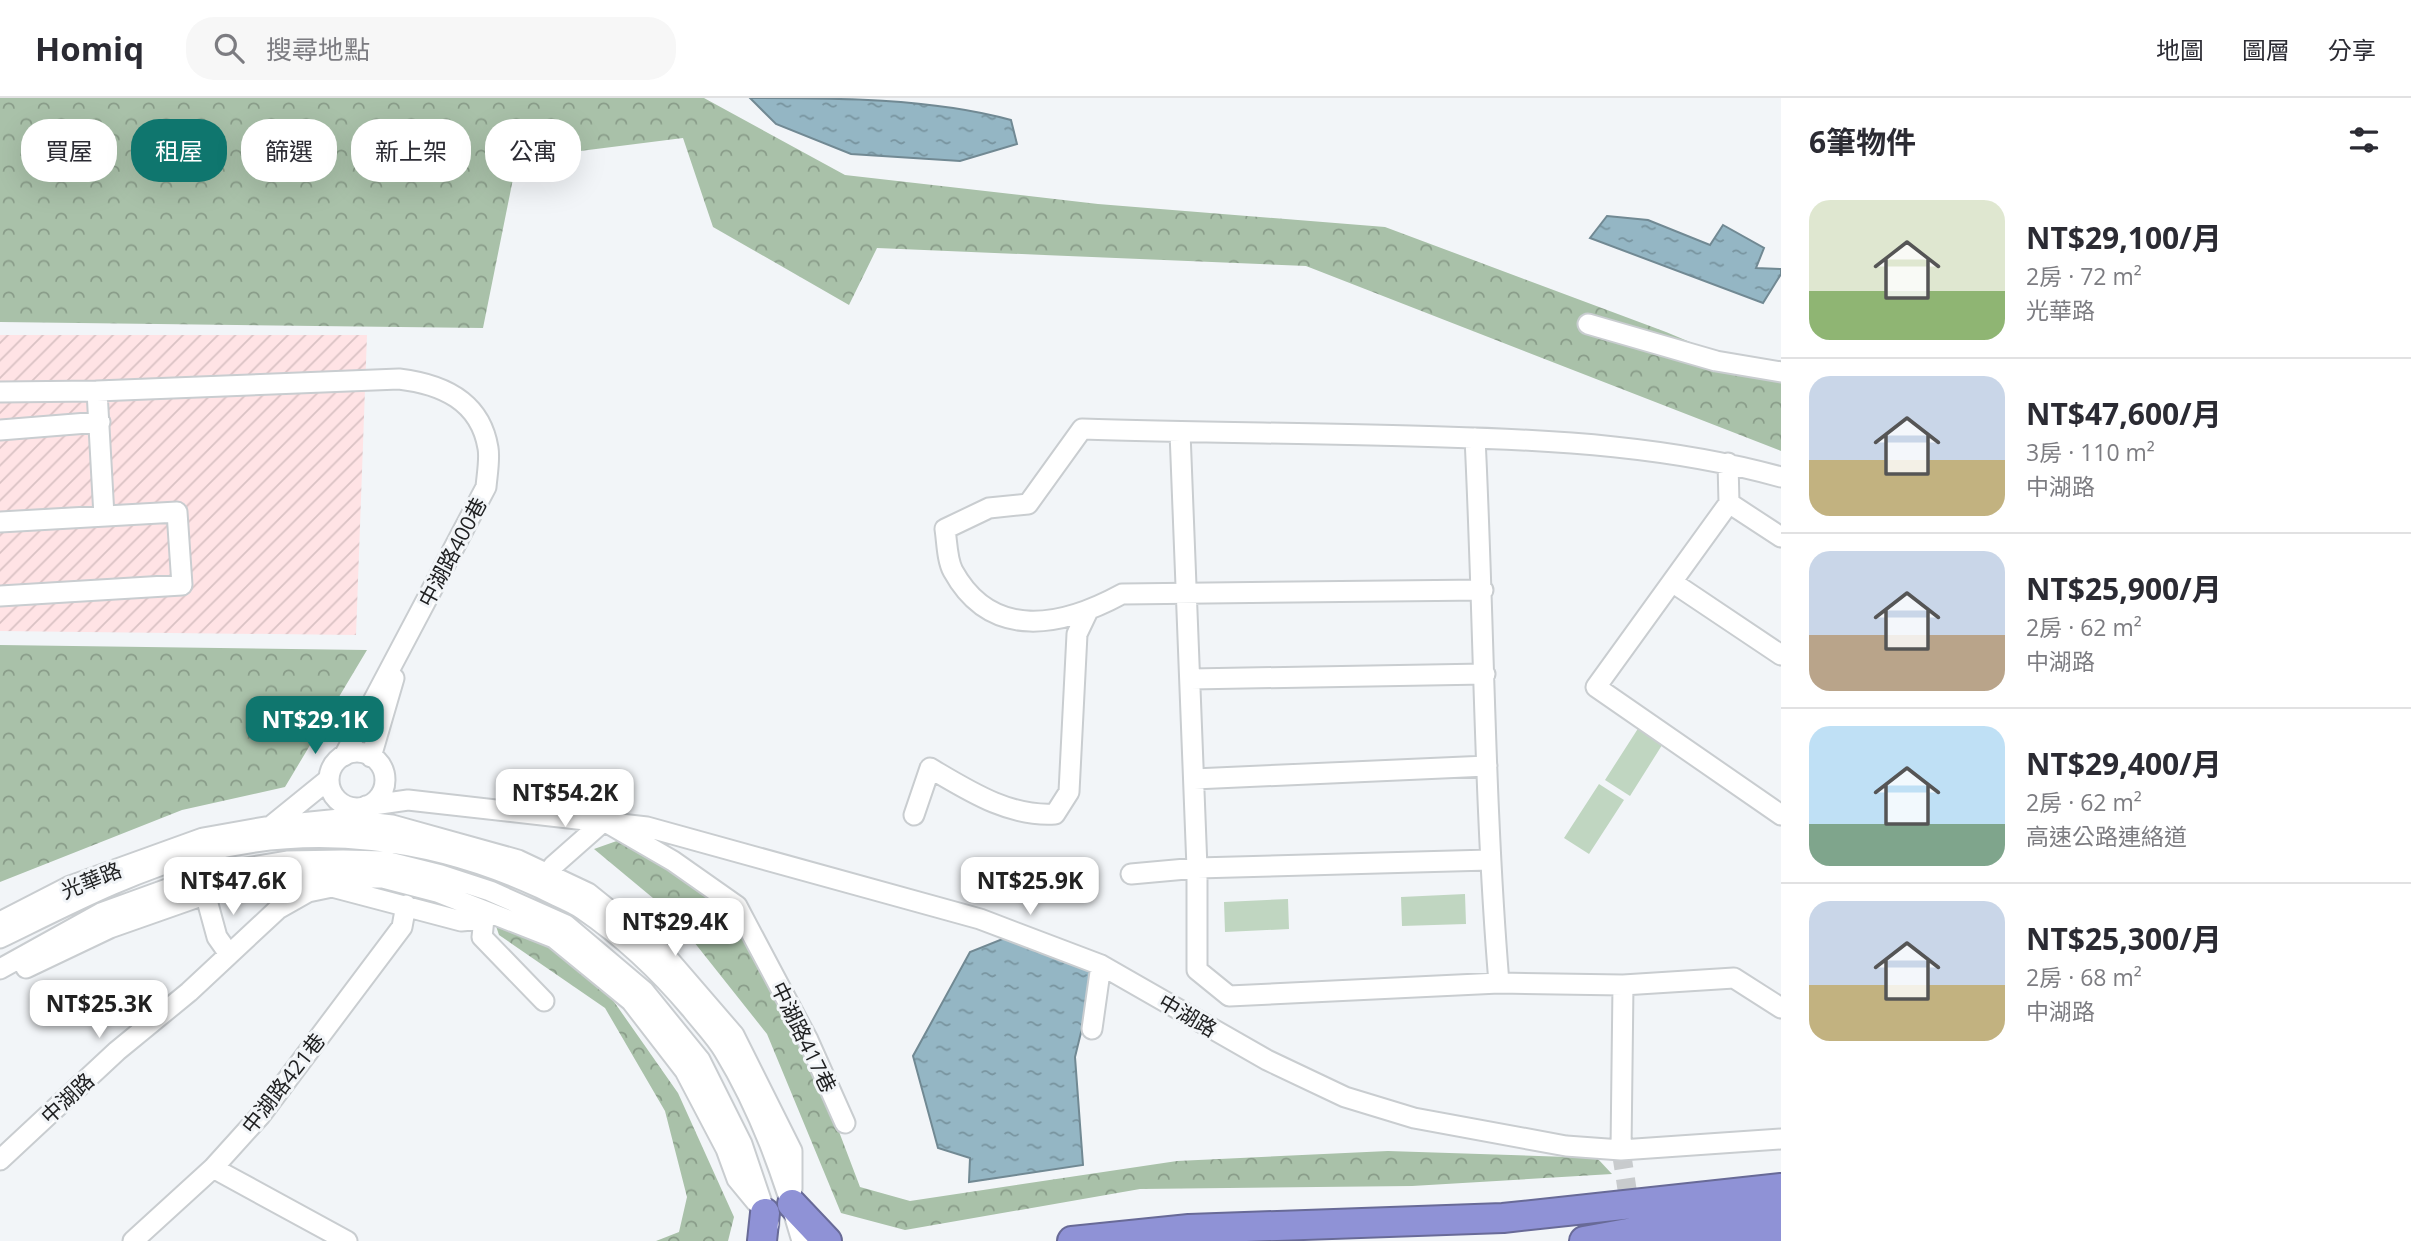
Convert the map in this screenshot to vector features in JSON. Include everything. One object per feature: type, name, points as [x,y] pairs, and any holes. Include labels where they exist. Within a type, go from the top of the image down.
[{"type":"highway","points":[[1072,1241],[1189,1229],[1503,1218],[1781,1188]]},
{"type":"highway","points":[[1584,1241],[1781,1205]]},
{"type":"highway","points":[[762,1241],[778,1208],[827,1241]]},
{"type":"highway","points":[[1661,1241],[1781,1233]]},
{"type":"street","points":[[1588,324],[1716,361],[1781,372]]},
{"type":"street","name":"中湖路400巷","points":[[0,392],[97,391],[399,379],[431,383],[456,395],[475,416],[488,448],[486,487],[344,756]]},
{"type":"street","points":[[97,391],[104,516]]},
{"type":"street","points":[[0,430],[100,422]]},
{"type":"street","points":[[1483,590],[1122,594],[1087,613],[1048,622],[1013,619],[981,606],[952,570],[945,529],[989,508],[1028,504],[1082,429],[1475,438],[1606,445],[1696,461],[1728,463],[1781,477]]},
{"type":"street","points":[[1180,432],[1197,868],[1197,970],[1229,996],[1499,983],[1623,985],[1734,978],[1781,1007]]},
{"type":"street","points":[[1475,438],[1483,590],[1489,860],[1499,983]]},
{"type":"street","points":[[1728,463],[1729,503],[1596,687],[1781,815]]},
{"type":"street","points":[[1729,503],[1781,537]]},
{"type":"street","points":[[0,523],[177,512],[182,585],[0,596]]},
{"type":"street","points":[[1672,582],[1781,655]]},
{"type":"street","points":[[914,815],[930,768],[979,796],[1031,816],[1055,814],[1069,792],[1077,634],[1087,613]]},
{"type":"street","name":"中湖路400巷","points":[[376,762],[407,636]]},
{"type":"street","points":[[1191,679],[1485,674]]},
{"type":"street","points":[[366,806],[358,808],[340,803],[330,788],[331,770],[344,756],[353,753],[376,762],[408,800]]},
{"type":"street","points":[[340,819],[366,806],[381,794],[384,776],[376,762]]},
{"type":"street","points":[[1194,779],[1487,766]]},
{"type":"street","points":[[271,826],[329,779]]},
{"type":"street","name":"中湖路","points":[[366,806],[408,800],[647,827],[980,919],[1101,965],[1267,1060],[1345,1097],[1414,1118],[1492,1135],[1566,1146],[1621,1150],[1781,1139]]},
{"type":"street","name":"光華路","points":[[0,922],[70,886],[203,838],[271,826],[340,819],[391,833]]},
{"type":"street","points":[[553,866],[604,821]]},
{"type":"street","name":"中湖路417巷","points":[[604,821],[673,861],[737,906],[808,1040],[845,1123]]},
{"type":"street","points":[[391,833],[510,874],[582,909],[662,973],[723,1049],[769,1138],[778,1208],[774,1241]]},
{"type":"street","name":"光華路","points":[[0,938],[90,894],[199,853],[281,838],[391,833]]},
{"type":"street","points":[[1131,873],[1197,868],[1489,860]]},
{"type":"street","name":"光華路","points":[[0,969],[102,913],[206,875],[286,861],[384,869]]},
{"type":"street","points":[[0,981],[110,928],[241,881],[384,869],[441,874],[490,891],[566,925],[645,991],[700,1060],[778,1208],[802,1241]]},
{"type":"street","name":"中湖路","points":[[0,1160],[117,1051],[189,992],[278,909],[308,892],[332,887],[460,921],[484,919],[481,937],[544,1001]]},
{"type":"street","points":[[205,893],[217,937],[229,954]]},
{"type":"street","name":"中湖路421巷","points":[[133,1241],[213,1168],[260,1116],[402,927],[406,905]]},
{"type":"street","points":[[1092,1029],[1101,965]]},
{"type":"street","points":[[1621,1150],[1623,985]]},
{"type":"street","points":[[213,1168],[347,1241]]},
{"type":"shaded area","points":[[0,335],[367,335],[356,635],[0,631]]},
{"type":"green space","points":[[0,98],[704,98],[845,175],[1098,204],[1385,227],[1666,332],[1781,380],[1781,451],[1306,266],[877,248],[849,305],[713,227],[683,138],[581,151],[581,119],[485,119],[485,182],[512,182],[483,328],[0,322]]},
{"type":"green space","points":[[0,645],[367,650],[285,787],[182,810],[0,882]]},
{"type":"green space","points":[[1639,727],[1664,742],[1630,796],[1605,780]]},
{"type":"green space","points":[[1599,784],[1624,800],[1589,854],[1564,838]]},
{"type":"green space","points":[[628,837],[730,909],[805,1042],[860,1187],[910,1201],[1177,1161],[1388,1151],[1597,1158],[1612,1174],[1412,1186],[1140,1189],[905,1230],[841,1213],[767,1034],[671,913],[594,849]]},
{"type":"green space","points":[[1465,894],[1466,924],[1402,926],[1401,897]]},
{"type":"green space","points":[[1288,899],[1289,929],[1225,932],[1224,902]]},
{"type":"green space","points":[[494,920],[554,949],[610,996],[678,1093],[734,1217],[728,1241],[656,1241],[679,1232],[687,1197],[665,1111],[605,1008],[499,935]]},
{"type":"water","points":[[750,98],[882,101],[948,107],[1011,120],[1017,144],[960,161],[851,154],[776,124]]},
{"type":"water","points":[[1607,216],[1648,220],[1710,245],[1723,225],[1764,248],[1756,268],[1781,269],[1781,274],[1763,303],[1590,238]]},
{"type":"water","points":[[1005,938],[1090,965],[1095,975],[1075,1057],[1083,1165],[969,1182],[970,1158],[938,1148],[913,1056],[970,952]]},
{"type":"tunnel","points":[[1621,1150],[1631,1215]]}]
